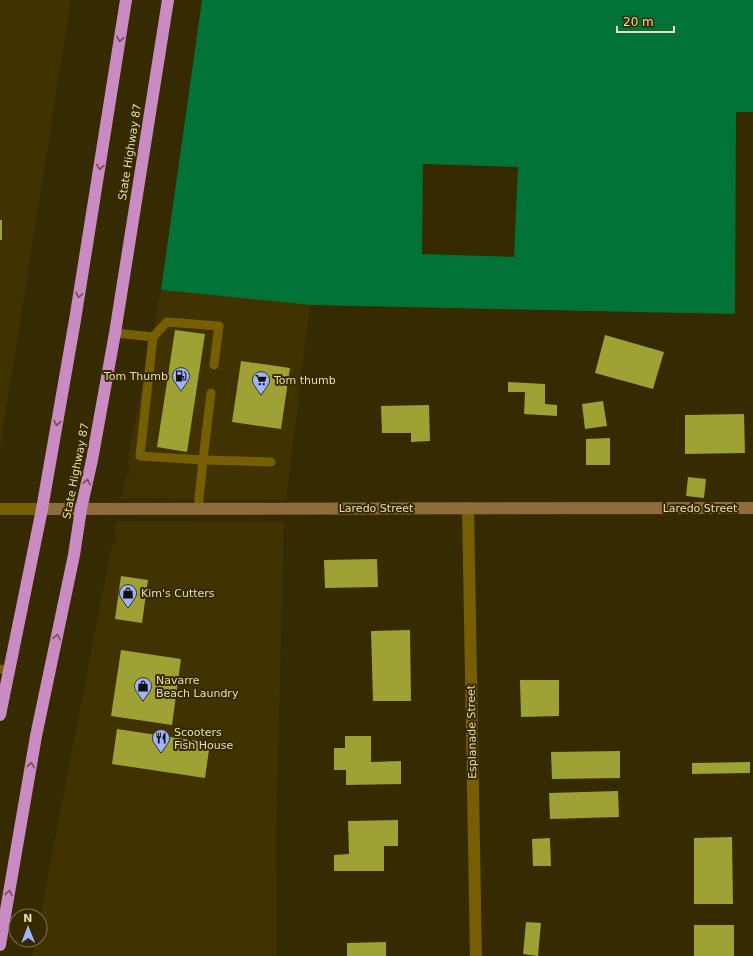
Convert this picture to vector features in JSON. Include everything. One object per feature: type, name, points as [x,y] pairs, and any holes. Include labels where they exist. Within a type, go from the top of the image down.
[{"type":"highway","points":[[0,715],[4,670],[42,509],[77,312],[126,0]]},
{"type":"highway","name":"State Highway 87","points":[[0,945],[36,736],[74,556],[81,509],[92,460],[115,333],[168,0]]},
{"type":"street","name":"Esplanade Street","points":[[468,508],[476,956]]},
{"type":"street","name":"Laredo Street","points":[[0,509],[753,508]]},
{"type":"lane","points":[[214,365],[219,326],[166,322],[153,337],[140,456],[271,462]]},
{"type":"lane","points":[[115,333],[153,337]]},
{"type":"lane","points":[[198,509],[211,393]]},
{"type":"shaded area","points":[[0,0],[71,0],[0,449]]},
{"type":"shaded area","points":[[161,290],[310,305],[286,500],[121,499],[126,475],[131,473],[128,466],[128,458]]},
{"type":"shaded area","points":[[117,521],[284,522],[276,835],[277,956],[32,956],[34,948],[48,948],[48,908],[42,908],[110,554],[112,545],[117,539],[114,536]]},
{"type":"green space","points":[[202,0],[753,0],[753,112],[736,112],[735,314],[310,305],[161,290]],"holes":[[[423,164],[518,167],[514,257],[422,254]]]},
{"type":"building","points":[[0,220],[2,220],[2,240],[0,240]]},
{"type":"building","name":"Tom Thumb","points":[[175,330],[205,334],[187,452],[157,447]]},
{"type":"building","points":[[605,335],[664,352],[653,389],[595,373]]},
{"type":"building","name":"Tom thumb","points":[[241,361],[290,368],[281,429],[232,422]]},
{"type":"building","points":[[508,382],[545,384],[545,404],[557,405],[557,416],[524,414],[525,392],[508,392]]},
{"type":"building","points":[[603,401],[607,426],[585,429],[582,404]]},
{"type":"building","points":[[429,405],[430,441],[411,442],[411,433],[382,433],[381,406]]},
{"type":"building","points":[[744,414],[745,453],[685,454],[685,415]]},
{"type":"building","points":[[610,438],[610,465],[586,465],[586,439]]},
{"type":"building","points":[[688,477],[706,479],[704,498],[686,496]]},
{"type":"building","points":[[377,559],[378,587],[325,588],[324,560]]},
{"type":"building","points":[[121,576],[148,580],[142,623],[115,619]]},
{"type":"building","points":[[410,630],[411,701],[373,701],[371,631]]},
{"type":"building","points":[[121,650],[181,659],[172,725],[111,716]]},
{"type":"building","points":[[520,680],[559,680],[559,716],[521,717]]},
{"type":"building","name":"Scooters Fish House","points":[[117,729],[210,743],[205,778],[112,764]]},
{"type":"building","points":[[345,736],[371,736],[371,762],[401,761],[401,784],[346,785],[346,770],[334,770],[334,748],[345,748]]},
{"type":"building","points":[[620,751],[620,778],[552,779],[551,752]]},
{"type":"building","points":[[750,762],[750,773],[692,774],[692,763]]},
{"type":"building","points":[[618,791],[619,817],[550,819],[549,793]]},
{"type":"building","points":[[398,820],[398,846],[384,846],[384,871],[334,871],[334,855],[349,854],[348,821]]},
{"type":"building","points":[[732,837],[733,904],[694,904],[694,838]]},
{"type":"building","points":[[550,838],[551,866],[533,866],[532,839]]},
{"type":"building","points":[[526,922],[541,923],[538,956],[523,954]]},
{"type":"building","points":[[694,925],[734,925],[734,956],[694,956]]},
{"type":"building","points":[[386,942],[386,956],[347,956],[347,943]]},
{"type":"place","name":"Tom Thumb","points":[[181,391]]},
{"type":"place","name":"Tom thumb","points":[[261,395]]},
{"type":"place","name":"Kim's Cutters","points":[[128,608]]},
{"type":"place","name":"Navarre Beach Laundry","points":[[143,701]]},
{"type":"place","name":"Scooters Fish House","points":[[161,753]]}]
